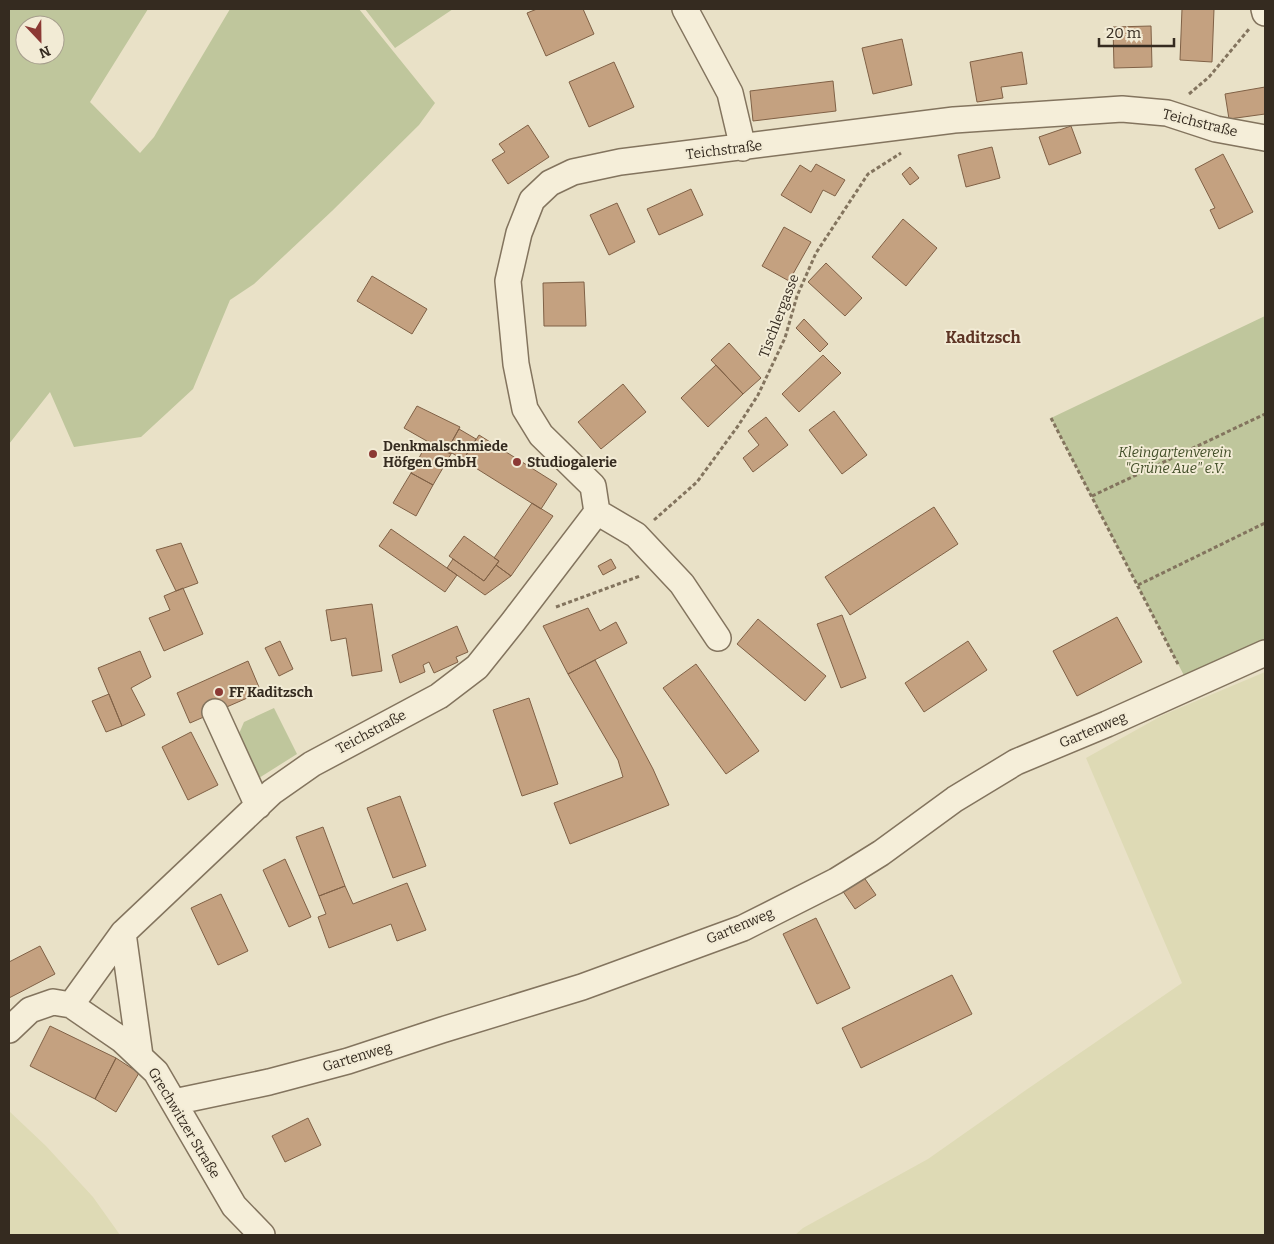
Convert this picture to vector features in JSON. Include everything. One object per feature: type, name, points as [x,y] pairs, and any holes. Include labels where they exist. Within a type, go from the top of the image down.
[{"type":"street","points":[[685,9],[730,93],[743,148]]},
{"type":"street","points":[[1264,9],[1265,13]]},
{"type":"street","name":"Teichstraße","points":[[71,1005],[123,933],[272,792],[312,764],[439,696],[477,667],[598,512],[593,486],[541,435],[525,409],[516,364],[508,281],[519,232],[532,200],[550,183],[573,172],[620,162],[954,120],[1122,108],[1167,113],[1216,129],[1265,138]]},
{"type":"street","points":[[598,512],[636,535],[682,584],[718,638]]},
{"type":"street","name":"Gartenweg","points":[[174,1102],[269,1082],[348,1061],[582,987],[743,928],[836,881],[955,799],[1016,762],[1107,724],[1265,653]]},
{"type":"street","points":[[215,712],[258,806]]},
{"type":"street","points":[[123,933],[140,1056]]},
{"type":"street","points":[[9,1030],[30,1010],[53,1002],[71,1005]]},
{"type":"street","name":"Grechwitzer Straße","points":[[71,1005],[122,1040],[156,1072],[234,1206],[262,1235]]},
{"type":"path","points":[[1167,113],[1209,77],[1265,13]]},
{"type":"path","name":"Tischlergasse","points":[[636,535],[698,482],[719,454],[758,395],[785,338],[797,296],[816,253],[868,174],[907,149]]},
{"type":"path","points":[[1092,496],[1265,414]]},
{"type":"path","points":[[1051,418],[1190,687]]},
{"type":"path","points":[[1138,585],[1265,523]]},
{"type":"path","points":[[549,609],[666,567]]},
{"type":"shaded area","points":[[1265,672],[1265,1235],[795,1235],[803,1228],[928,1159],[1182,983],[1086,758],[1163,715]]},
{"type":"shaded area","points":[[9,1111],[46,1146],[93,1197],[120,1235],[9,1235]]},
{"type":"green space","points":[[9,9],[148,9],[90,102],[140,153],[154,137],[230,9],[359,9],[435,103],[419,125],[332,211],[254,284],[230,300],[193,389],[141,437],[74,447],[50,392],[9,444]]},
{"type":"green space","points":[[365,9],[453,9],[395,48]]},
{"type":"green space","name":"Kleingartenverein \"Grüne Aue\" e.V.","points":[[1265,316],[1265,652],[1190,687],[1051,418]]},
{"type":"green space","points":[[274,708],[297,754],[259,778],[238,736],[244,722]]},
{"type":"building","points":[[537,9],[583,9],[594,34],[546,56],[527,13]]},
{"type":"building","points":[[1182,9],[1214,9],[1212,62],[1180,60]]},
{"type":"building","points":[[1151,26],[1152,67],[1114,68],[1113,27]]},
{"type":"building","points":[[902,39],[912,85],[873,94],[862,48]]},
{"type":"building","points":[[1022,52],[1027,84],[1001,87],[1003,98],[977,102],[970,62]]},
{"type":"building","points":[[614,62],[634,107],[589,127],[569,82]]},
{"type":"building","points":[[833,81],[836,111],[753,121],[750,91]]},
{"type":"building","points":[[1265,87],[1265,114],[1229,119],[1225,94]]},
{"type":"building","points":[[528,125],[549,157],[508,184],[492,160],[505,152],[499,144]]},
{"type":"building","points":[[1071,126],[1081,153],[1049,165],[1039,137]]},
{"type":"building","points":[[992,147],[1000,178],[966,187],[958,155]]},
{"type":"building","points":[[1223,154],[1253,212],[1219,229],[1210,210],[1215,208],[1195,169]]},
{"type":"building","points":[[816,164],[845,180],[835,196],[823,190],[811,213],[781,195],[800,165],[811,172]]},
{"type":"building","points":[[910,167],[919,178],[910,185],[902,174]]},
{"type":"building","points":[[691,189],[703,215],[659,235],[647,209]]},
{"type":"building","points":[[617,203],[635,242],[609,255],[590,215]]},
{"type":"building","points":[[903,219],[937,248],[906,286],[872,257]]},
{"type":"building","points":[[784,227],[811,242],[789,281],[762,266]]},
{"type":"building","points":[[826,263],[862,298],[845,316],[808,282]]},
{"type":"building","points":[[372,276],[427,309],[412,334],[357,301]]},
{"type":"building","points":[[584,282],[586,326],[544,326],[543,283]]},
{"type":"building","points":[[804,319],[828,344],[820,352],[796,328]]},
{"type":"building","points":[[729,343],[761,378],[743,394],[711,360]]},
{"type":"building","points":[[823,355],[841,373],[799,412],[782,394]]},
{"type":"building","points":[[716,365],[743,394],[708,427],[681,398]]},
{"type":"building","points":[[623,384],[646,412],[601,449],[578,422]]},
{"type":"building","points":[[417,406],[460,427],[446,452],[404,428]]},
{"type":"building","points":[[834,411],[867,455],[842,474],[809,430]]},
{"type":"building","points":[[766,417],[788,445],[753,472],[743,458],[759,445],[748,431]]},
{"type":"building","points":[[459,429],[476,439],[463,460],[452,453],[446,452]]},
{"type":"building","points":[[479,435],[557,484],[541,509],[463,460]]},
{"type":"building","points":[[428,441],[451,454],[433,485],[411,473]]},
{"type":"building","points":[[411,473],[433,485],[416,516],[393,503]]},
{"type":"building","points":[[532,503],[553,516],[511,576],[496,565],[499,561],[494,558]]},
{"type":"building","points":[[934,507],[958,544],[850,615],[825,577]]},
{"type":"building","points":[[391,529],[457,575],[445,592],[379,546]]},
{"type":"building","points":[[464,536],[499,561],[484,581],[449,556]]},
{"type":"building","points":[[181,543],[198,583],[176,591],[156,550]]},
{"type":"building","points":[[453,559],[484,581],[496,565],[511,576],[485,595],[447,568]]},
{"type":"building","points":[[611,559],[616,568],[603,575],[598,566]]},
{"type":"building","points":[[183,588],[203,634],[164,651],[149,618],[170,610],[164,596]]},
{"type":"building","points":[[372,604],[382,671],[352,676],[346,638],[331,641],[326,610]]},
{"type":"building","points":[[588,608],[600,631],[616,622],[627,643],[568,674],[543,626]]},
{"type":"building","points":[[842,615],[866,678],[841,688],[817,624]]},
{"type":"building","points":[[1117,617],[1142,662],[1077,696],[1053,651]]},
{"type":"building","points":[[758,619],[826,676],[805,701],[737,644]]},
{"type":"building","points":[[457,626],[468,652],[456,657],[458,662],[434,673],[429,662],[423,665],[425,672],[400,683],[392,655]]},
{"type":"building","points":[[280,641],[293,669],[279,676],[265,648]]},
{"type":"building","points":[[968,641],[987,670],[924,712],[905,683]]},
{"type":"building","points":[[140,651],[151,677],[131,688],[145,715],[122,726],[98,668]]},
{"type":"building","points":[[595,660],[653,769],[669,805],[570,844],[554,803],[623,777],[618,760],[568,674]]},
{"type":"building","name":"FF Kaditzsch","points":[[248,661],[261,692],[190,723],[177,693]]},
{"type":"building","points":[[696,664],[759,751],[726,774],[663,688]]},
{"type":"building","points":[[109,694],[122,726],[106,732],[92,701]]},
{"type":"building","points":[[529,698],[558,784],[522,796],[493,710]]},
{"type":"building","points":[[191,732],[218,785],[188,800],[162,747]]},
{"type":"building","points":[[400,796],[426,866],[393,878],[367,808]]},
{"type":"building","points":[[323,827],[345,886],[319,896],[296,837]]},
{"type":"building","points":[[285,859],[311,917],[289,927],[263,870]]},
{"type":"building","points":[[863,876],[876,895],[855,909],[842,890]]},
{"type":"building","points":[[407,883],[426,930],[397,941],[391,924],[329,948],[318,917],[326,914],[319,896],[345,886],[353,904]]},
{"type":"building","points":[[221,894],[248,951],[218,965],[191,908]]},
{"type":"building","points":[[816,918],[850,988],[817,1004],[783,934]]},
{"type":"building","points":[[40,946],[55,974],[9,998],[9,962]]},
{"type":"building","points":[[952,975],[972,1014],[861,1068],[842,1028]]},
{"type":"building","points":[[50,1026],[116,1058],[95,1099],[30,1066]]},
{"type":"building","points":[[116,1058],[139,1073],[116,1112],[95,1099]]},
{"type":"building","points":[[308,1118],[321,1145],[285,1162],[272,1136]]},
{"type":"place","name":"Denkmalschmiede Höfgen GmbH","points":[[373,454]]},
{"type":"place","name":"Studiogalerie","points":[[517,462]]},
{"type":"place","name":"FF Kaditzsch","points":[[219,692]]},
{"type":"district","name":"Kaditzsch","points":[[983,337]]}]
